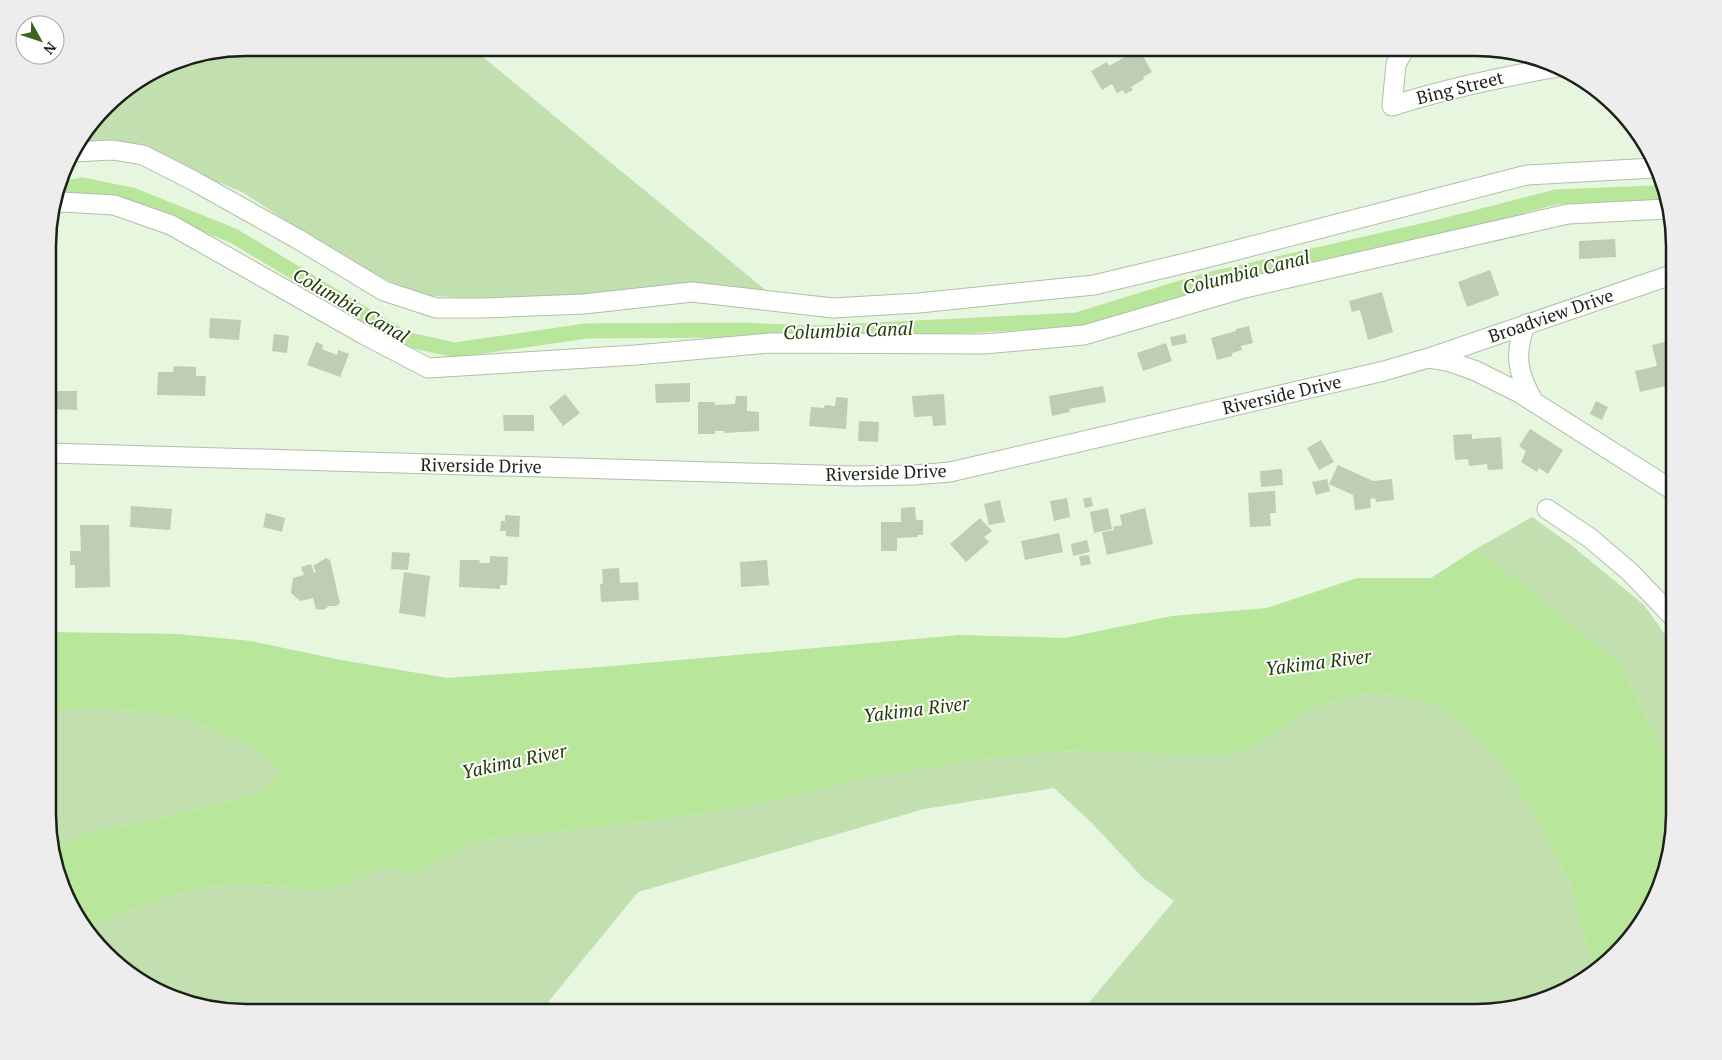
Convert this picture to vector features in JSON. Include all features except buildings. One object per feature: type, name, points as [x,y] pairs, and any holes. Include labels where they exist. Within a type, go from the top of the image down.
[{"type":"street","name":"Bing Street","points":[[1400,56],[1396,64],[1392,106],[1429,94],[1545,69]]},
{"type":"street","points":[[82,152],[113,150],[143,156],[254,214],[384,291],[436,308],[584,304],[692,292],[833,308],[918,303],[1094,285],[1202,259],[1527,174],[1649,168]]},
{"type":"street","points":[[62,202],[114,205],[171,225],[365,335],[428,368],[636,355],[770,343],[984,344],[1084,335],[1245,288],[1568,214],[1662,209]]},
{"type":"street","name":"Broadview Drive","points":[[1428,358],[1666,277]]},
{"type":"street","points":[[1526,324],[1519,344],[1518,360],[1526,388],[1534,402]]},
{"type":"street","name":"Riverside Drive","points":[[56,453],[854,476],[914,475],[950,472],[1374,373],[1428,358],[1451,362],[1476,371],[1518,392],[1666,486]]},
{"type":"street","points":[[1547,509],[1590,538],[1630,572],[1666,610]]},
{"type":"shaded area","points":[[246,56],[482,56],[780,302],[719,296],[511,301],[420,295],[353,264],[242,192],[127,144],[85,145],[103,121],[140,88],[185,66],[209,60]]},
{"type":"shaded area","points":[[1532,517],[1571,545],[1644,605],[1666,636],[1666,758],[1620,663],[1524,585],[1476,549]]},
{"type":"shaded area","points":[[1373,692],[1430,702],[1459,721],[1499,760],[1531,809],[1569,881],[1593,964],[1560,984],[1537,994],[1489,1003],[1088,1004],[1174,901],[1143,878],[1093,824],[1054,788],[924,809],[638,892],[547,1004],[246,1004],[209,1000],[185,994],[140,972],[121,957],[92,925],[168,897],[206,888],[238,884],[314,891],[366,876],[377,869],[390,867],[399,872],[418,871],[467,847],[500,836],[527,833],[541,836],[553,832],[645,822],[735,809],[878,775],[983,759],[1084,750],[1267,739],[1309,709]]},
{"type":"shaded area","points":[[96,707],[186,718],[259,750],[282,773],[256,794],[160,818],[93,831],[59,847],[56,814],[56,711]]},
{"type":"water","name":"Yakima River","points":[[1476,549],[1524,585],[1620,663],[1666,758],[1664,839],[1656,875],[1646,898],[1627,930],[1593,964],[1569,881],[1531,809],[1499,760],[1459,721],[1430,702],[1373,692],[1309,709],[1267,739],[1231,755],[1180,755],[1084,750],[983,759],[878,776],[735,809],[645,822],[553,832],[541,836],[527,833],[500,836],[467,847],[418,871],[399,872],[390,867],[377,869],[366,876],[338,886],[314,891],[238,884],[206,888],[168,897],[92,925],[71,887],[60,851],[59,847],[93,831],[160,818],[256,794],[282,773],[259,750],[186,718],[96,707],[56,711],[56,632],[177,634],[251,641],[341,660],[447,678],[601,667],[960,635],[1065,638],[1172,616],[1267,608],[1357,578],[1431,578]]},
{"type":"waterway","name":"Columbia Canal","points":[[65,188],[83,185],[132,195],[234,236],[405,339],[455,350],[586,331],[739,330],[814,333],[1077,320],[1207,280],[1435,228],[1556,197],[1658,194]]}]
